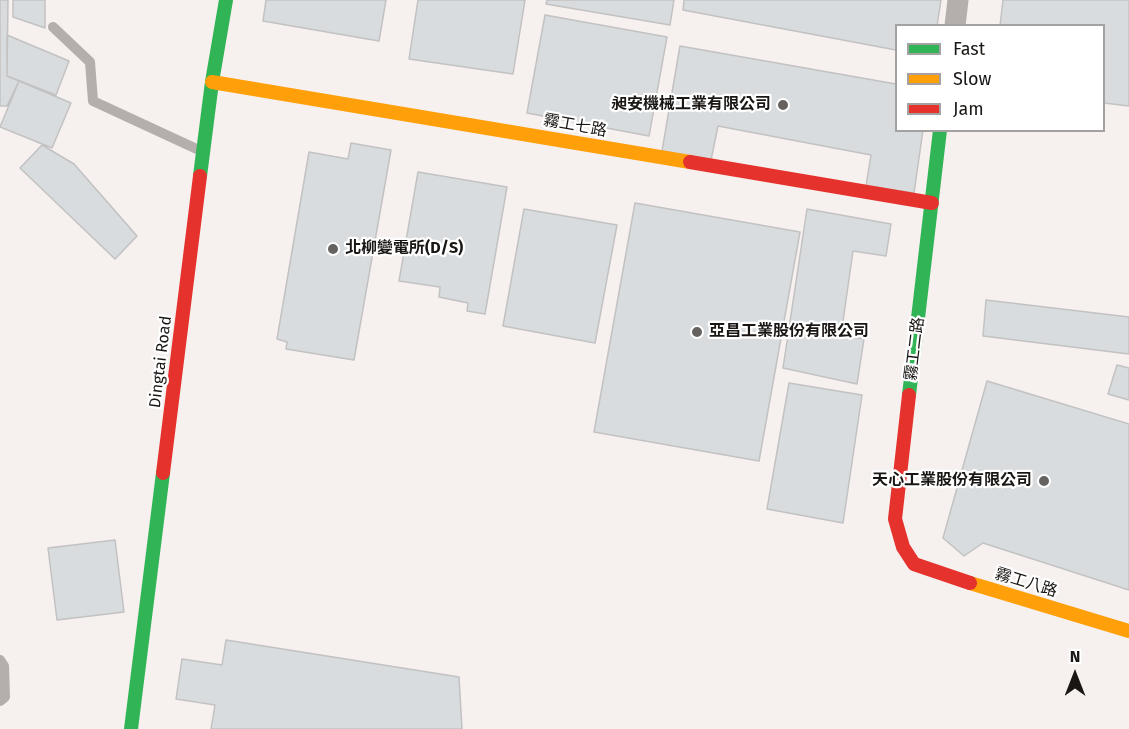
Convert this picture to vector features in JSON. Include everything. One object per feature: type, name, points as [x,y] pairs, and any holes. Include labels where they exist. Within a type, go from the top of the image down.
[{"type":"street","name":"Dingtai Road","points":[[131,729],[212,82],[226,0]]},
{"type":"street","points":[[955,24],[958,0]]},
{"type":"street","name":"霧工七路","points":[[212,82],[932,203]]},
{"type":"street","name":"霧工二路","points":[[914,564],[903,547],[894,519],[940,132]]},
{"type":"street","name":"霧工八路","points":[[914,564],[942,575],[1129,631]]},
{"type":"lane","points":[[53,27],[90,62],[93,101],[204,152]]},
{"type":"lane","points":[[0,660],[4,666],[2,699]]},
{"type":"building","points":[[0,0],[8,0],[7,76],[19,81],[7,106],[0,106]]},
{"type":"building","points":[[13,0],[45,0],[45,28],[13,17]]},
{"type":"building","points":[[266,0],[386,0],[379,41],[263,21]]},
{"type":"building","points":[[418,0],[525,0],[513,74],[409,59]]},
{"type":"building","points":[[547,0],[674,0],[670,25],[546,4]]},
{"type":"building","points":[[684,0],[941,0],[937,24],[895,24],[895,50],[683,10]]},
{"type":"building","points":[[1003,0],[1129,0],[1129,106],[1105,103],[1105,24],[1000,24]]},
{"type":"building","points":[[545,15],[667,37],[649,136],[527,113]]},
{"type":"building","points":[[7,35],[69,61],[56,95],[7,76]]},
{"type":"building","name":"昶安機械工業有限公司","points":[[680,46],[895,84],[895,132],[923,132],[914,193],[866,186],[871,155],[718,126],[711,160],[662,151]]},
{"type":"building","points":[[19,81],[71,103],[52,148],[0,127]]},
{"type":"building","name":"北柳變電所(D/S)","points":[[351,143],[391,150],[354,360],[286,349],[287,342],[277,339],[309,152],[348,159]]},
{"type":"building","points":[[42,145],[74,164],[137,236],[115,259],[20,168]]},
{"type":"building","points":[[418,172],[507,187],[485,314],[467,311],[468,303],[439,297],[440,287],[399,281]]},
{"type":"building","name":"亞昌工業股份有限公司","points":[[635,203],[800,232],[759,461],[594,432]]},
{"type":"building","points":[[524,209],[617,225],[595,343],[503,326]]},
{"type":"building","points":[[807,209],[891,224],[886,256],[853,251],[841,335],[864,339],[857,384],[783,368]]},
{"type":"building","points":[[986,300],[1129,317],[1129,354],[983,336]]},
{"type":"building","points":[[1117,365],[1129,368],[1129,400],[1108,394]]},
{"type":"building","name":"天心工業股份有限公司","points":[[987,381],[1129,424],[1129,590],[983,543],[964,556],[943,538]]},
{"type":"building","points":[[789,383],[862,395],[843,523],[767,509]]},
{"type":"building","points":[[115,540],[124,612],[57,620],[48,548]]},
{"type":"building","points":[[226,640],[459,677],[462,729],[211,729],[215,705],[176,699],[182,659],[222,665]]},
{"type":"traffic: fast","points":[[200,176],[212,82],[226,0]]},
{"type":"traffic: fast","points":[[909,395],[940,132]]},
{"type":"traffic: fast","points":[[131,729],[163,473]]},
{"type":"traffic: slow","points":[[212,82],[690,162]]},
{"type":"traffic: slow","points":[[970,583],[1129,631]]},
{"type":"traffic: jam","points":[[690,162],[932,203]]},
{"type":"traffic: jam","points":[[163,473],[200,176]]},
{"type":"traffic: jam","points":[[909,395],[895,519],[903,547],[914,564],[970,583]]},
{"type":"place","name":"昶安機械工業有限公司","points":[[783,105]]},
{"type":"place","name":"北柳變電所(D/S)","points":[[333,249]]},
{"type":"place","name":"亞昌工業股份有限公司","points":[[697,332]]},
{"type":"place","name":"天心工業股份有限公司","points":[[1044,481]]}]
